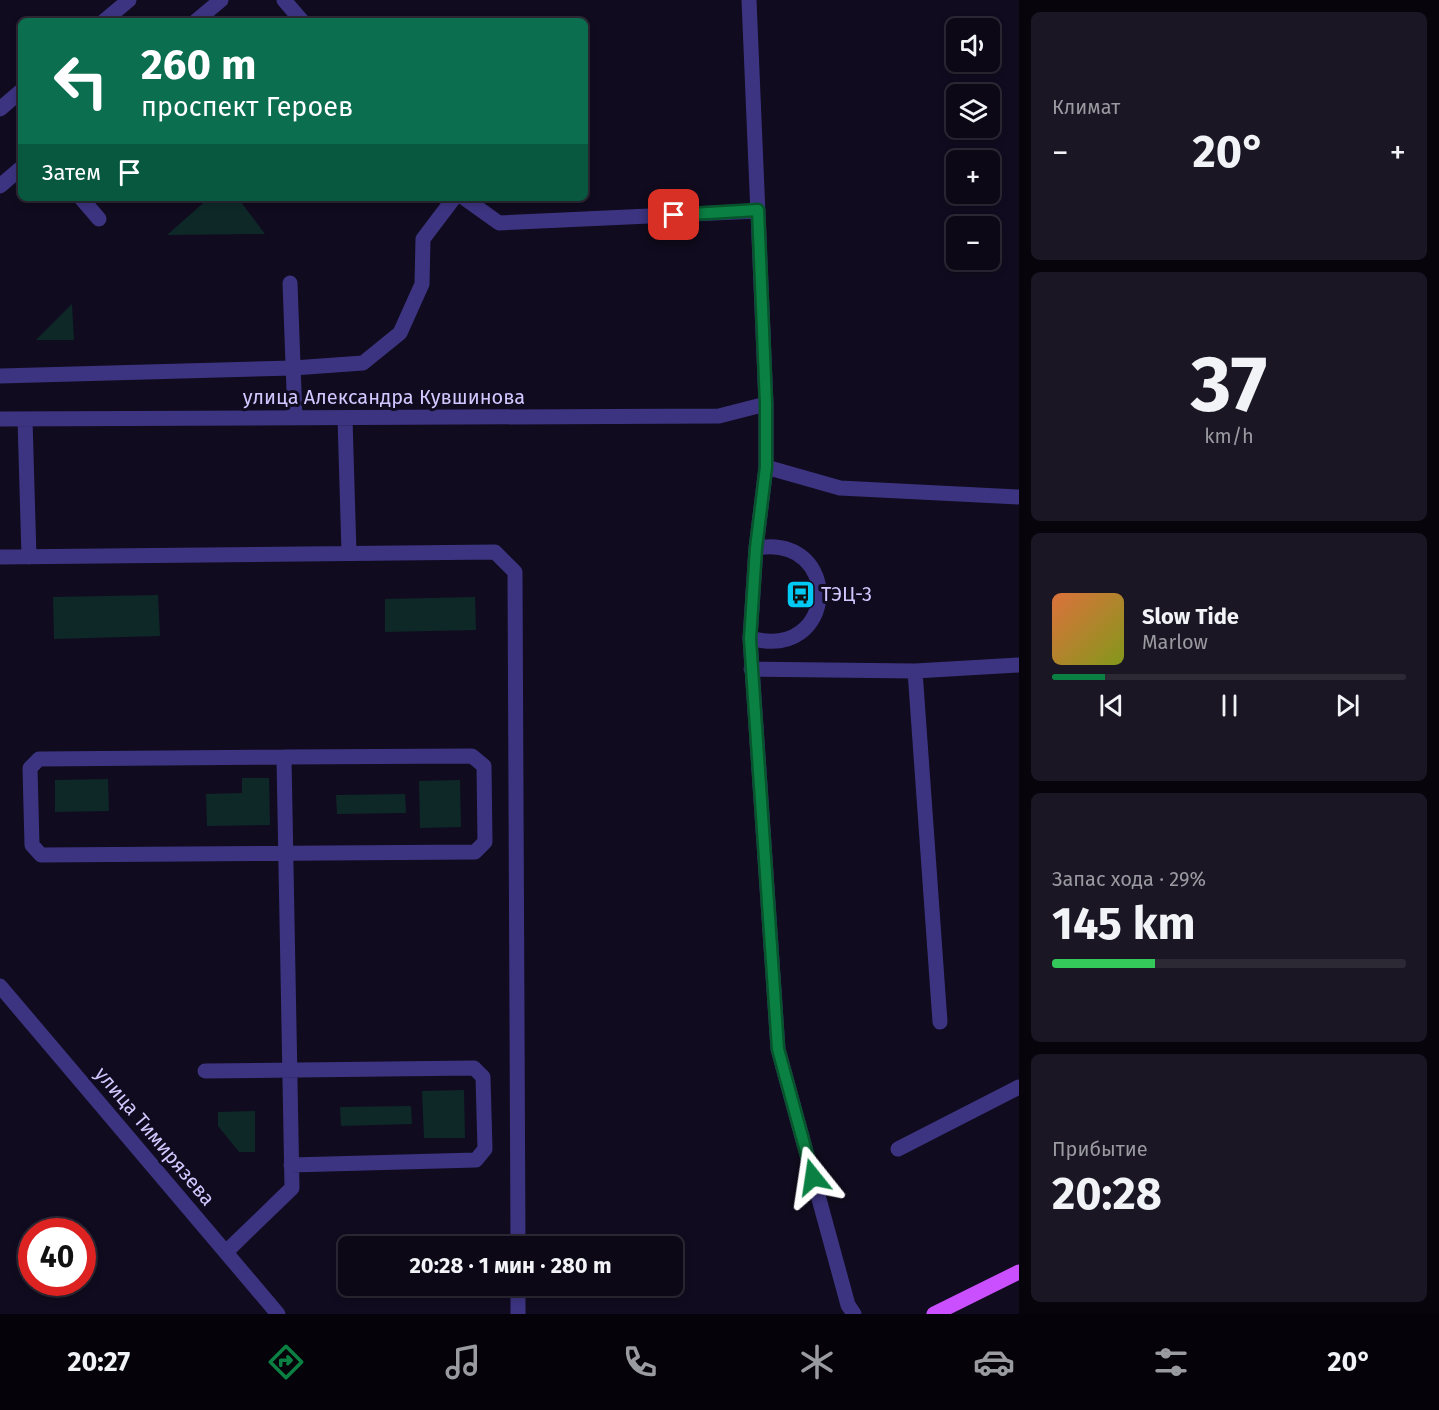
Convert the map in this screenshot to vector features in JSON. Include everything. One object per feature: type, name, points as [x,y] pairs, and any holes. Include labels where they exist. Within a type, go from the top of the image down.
[{"type":"main road","points":[[934,1314],[1019,1272]]},
{"type":"street","points":[[108,18],[129,0]]},
{"type":"street","points":[[200,18],[221,0]]},
{"type":"street","points":[[284,0],[299,18]]},
{"type":"street","points":[[748,0],[766,404],[766,467],[756,548],[750,639],[778,1049],[848,1305],[854,1314]]},
{"type":"street","points":[[0,109],[18,94]]},
{"type":"street","points":[[0,186],[18,171]]},
{"type":"street","points":[[84,201],[99,219]]},
{"type":"street","points":[[0,376],[293,368],[363,363],[400,333],[422,284],[423,239],[452,201]]},
{"type":"street","points":[[468,201],[499,223],[758,210]]},
{"type":"street","points":[[290,283],[295,418]]},
{"type":"street","name":"улица Александра Кувшинова","points":[[0,419],[719,416],[766,404]]},
{"type":"street","points":[[345,418],[349,553]]},
{"type":"street","points":[[25,419],[29,556]]},
{"type":"street","points":[[766,467],[840,488],[1019,497]]},
{"type":"street","points":[[750,639],[766,643],[783,642],[798,635],[810,625],[817,611],[820,596],[818,580],[811,566],[800,555],[786,548],[771,545],[756,548]]},
{"type":"street","points":[[0,557],[495,552],[515,572],[518,1236]]},
{"type":"street","points":[[752,669],[915,671],[1019,664]]},
{"type":"street","points":[[915,671],[940,1022]]},
{"type":"street","points":[[472,756],[484,766],[485,842],[475,852],[285,852],[40,855],[32,845],[30,768],[39,759],[472,756]]},
{"type":"street","points":[[226,1252],[292,1188],[284,757]]},
{"type":"street","name":"улица Тимирязева","points":[[0,986],[278,1314]]},
{"type":"street","points":[[205,1071],[474,1068],[483,1077],[485,1149],[476,1160],[291,1165]]},
{"type":"street","points":[[898,1149],[1019,1087]]},
{"type":"street","points":[[518,1296],[518,1314]]},
{"type":"green space","points":[[206,201],[240,201],[265,234],[167,235]]},
{"type":"green space","points":[[72,304],[74,340],[36,340]]},
{"type":"green space","points":[[158,595],[160,636],[54,639],[53,597]]},
{"type":"green space","points":[[475,597],[476,630],[385,632],[385,599]]},
{"type":"green space","points":[[242,778],[269,778],[270,825],[207,826],[206,794],[242,793]]},
{"type":"green space","points":[[108,779],[109,811],[55,812],[55,780]]},
{"type":"green space","points":[[460,780],[461,827],[420,828],[419,781]]},
{"type":"green space","points":[[405,794],[406,813],[337,814],[336,795]]},
{"type":"green space","points":[[464,1090],[465,1138],[424,1138],[422,1091]]},
{"type":"green space","points":[[411,1106],[412,1124],[341,1126],[340,1107]]},
{"type":"green space","points":[[255,1111],[255,1152],[239,1152],[218,1126],[218,1112]]},
{"type":"place","name":"ТЭЦ-3","points":[[800,594]]},
{"type":"route","points":[[674,215],[758,210],[766,404],[766,467],[756,548],[750,639],[778,1049],[813,1177]]}]
